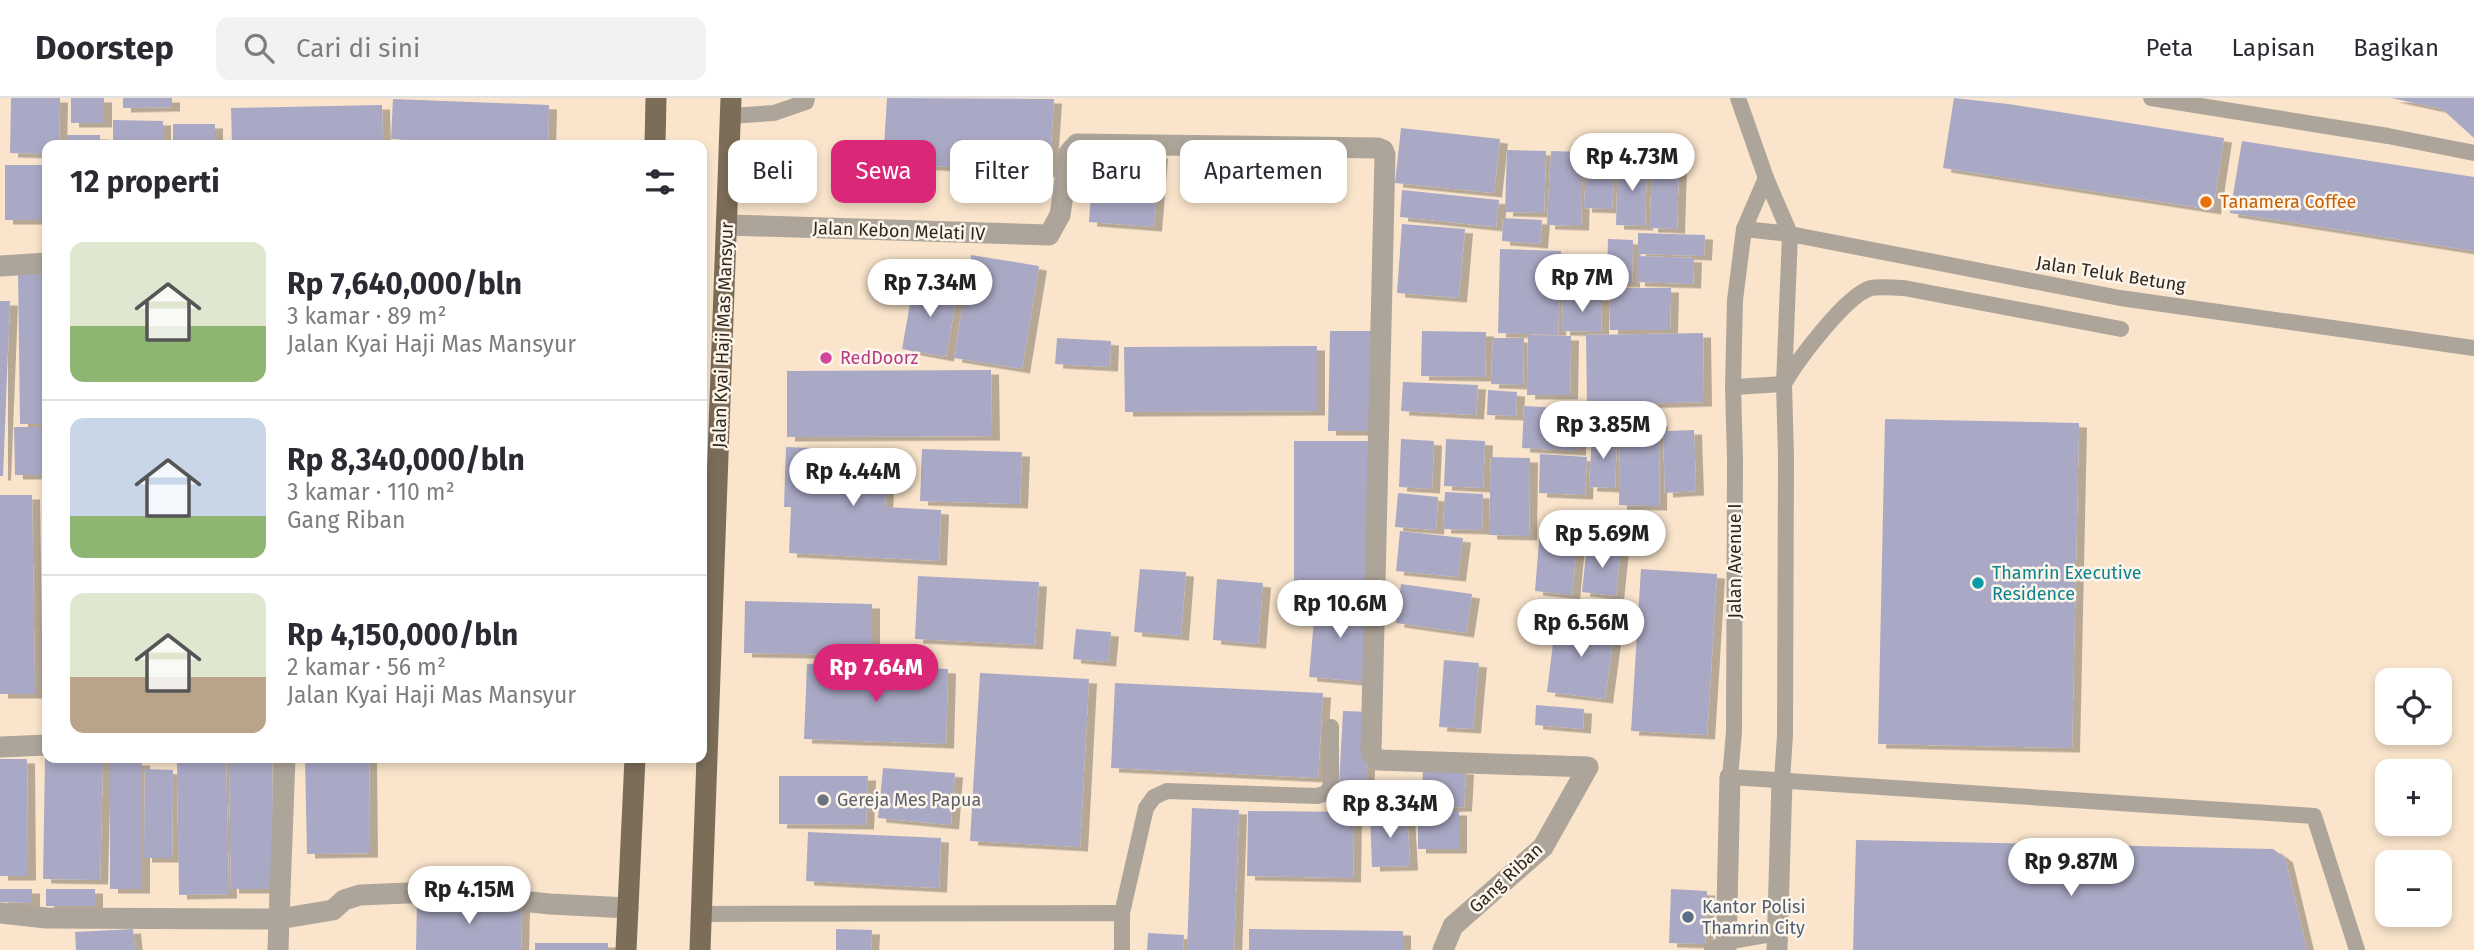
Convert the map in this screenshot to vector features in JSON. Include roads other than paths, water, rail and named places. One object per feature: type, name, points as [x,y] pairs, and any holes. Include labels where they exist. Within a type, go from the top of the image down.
[{"type":"main road","points":[[655,140],[656,98]]},
{"type":"main road","name":"Jalan Kyai Haji Mas Mansyur","points":[[707,761],[731,107]]},
{"type":"main road","points":[[626,950],[635,763]]},
{"type":"main road","name":"Jalan Kyai Haji Mas Mansyur","points":[[700,950],[707,763]]},
{"type":"street","name":"Jalan Kebon Melati IV","points":[[728,225],[1049,235],[1060,215],[1069,153],[1077,144],[1383,150],[1371,753],[1378,760],[1588,767]]},
{"type":"street","points":[[0,266],[42,263]]},
{"type":"street","points":[[0,747],[42,745]]},
{"type":"street","points":[[278,950],[285,763]]},
{"type":"street","name":"Gang Riban","points":[[1443,950],[1453,926],[1543,847],[1588,767]]},
{"type":"street","name":"Jalan Avenue I","points":[[1722,947],[1730,777]]},
{"type":"street","points":[[1777,941],[1782,781]]},
{"type":"street","points":[[0,913],[46,918],[279,919],[332,910],[344,900],[360,895],[432,892],[550,904],[628,908]]},
{"type":"lane","points":[[731,107],[774,113],[806,102],[807,98]]},
{"type":"lane","points":[[1738,98],[1766,178],[1790,234],[1784,384],[1785,735],[1782,781]]},
{"type":"lane","points":[[2151,98],[2388,136],[2474,153]]},
{"type":"lane","name":"Jalan Avenue I","points":[[1730,777],[1734,718],[1735,300],[1744,229],[1766,178]]},
{"type":"lane","name":"Jalan Teluk Betung","points":[[1744,229],[1790,234],[2120,298],[2474,348]]},
{"type":"lane","points":[[1784,384],[1799,358],[1848,301],[1870,288],[1904,288],[2122,329]]},
{"type":"lane","points":[[1733,387],[1784,384]]},
{"type":"lane","points":[[1122,950],[1122,913],[1146,808],[1154,797],[1167,791],[1317,796],[1327,793],[1331,784],[1331,727]]},
{"type":"lane","points":[[1730,777],[2314,816],[2357,950]]},
{"type":"lane","points":[[701,914],[1122,913]]},
{"type":"lane","points":[[1722,947],[1777,941]]},
{"type":"place","name":"Tanamera Coffee","points":[[2206,202]]},
{"type":"place","name":"RedDoorz","points":[[826,358]]},
{"type":"place","name":"Thamrin Executive Residence","points":[[1978,583]]},
{"type":"place","name":"Gereja Mes Papua","points":[[823,800]]},
{"type":"place","name":"Kantor Polisi Thamrin City","points":[[1688,917]]}]
